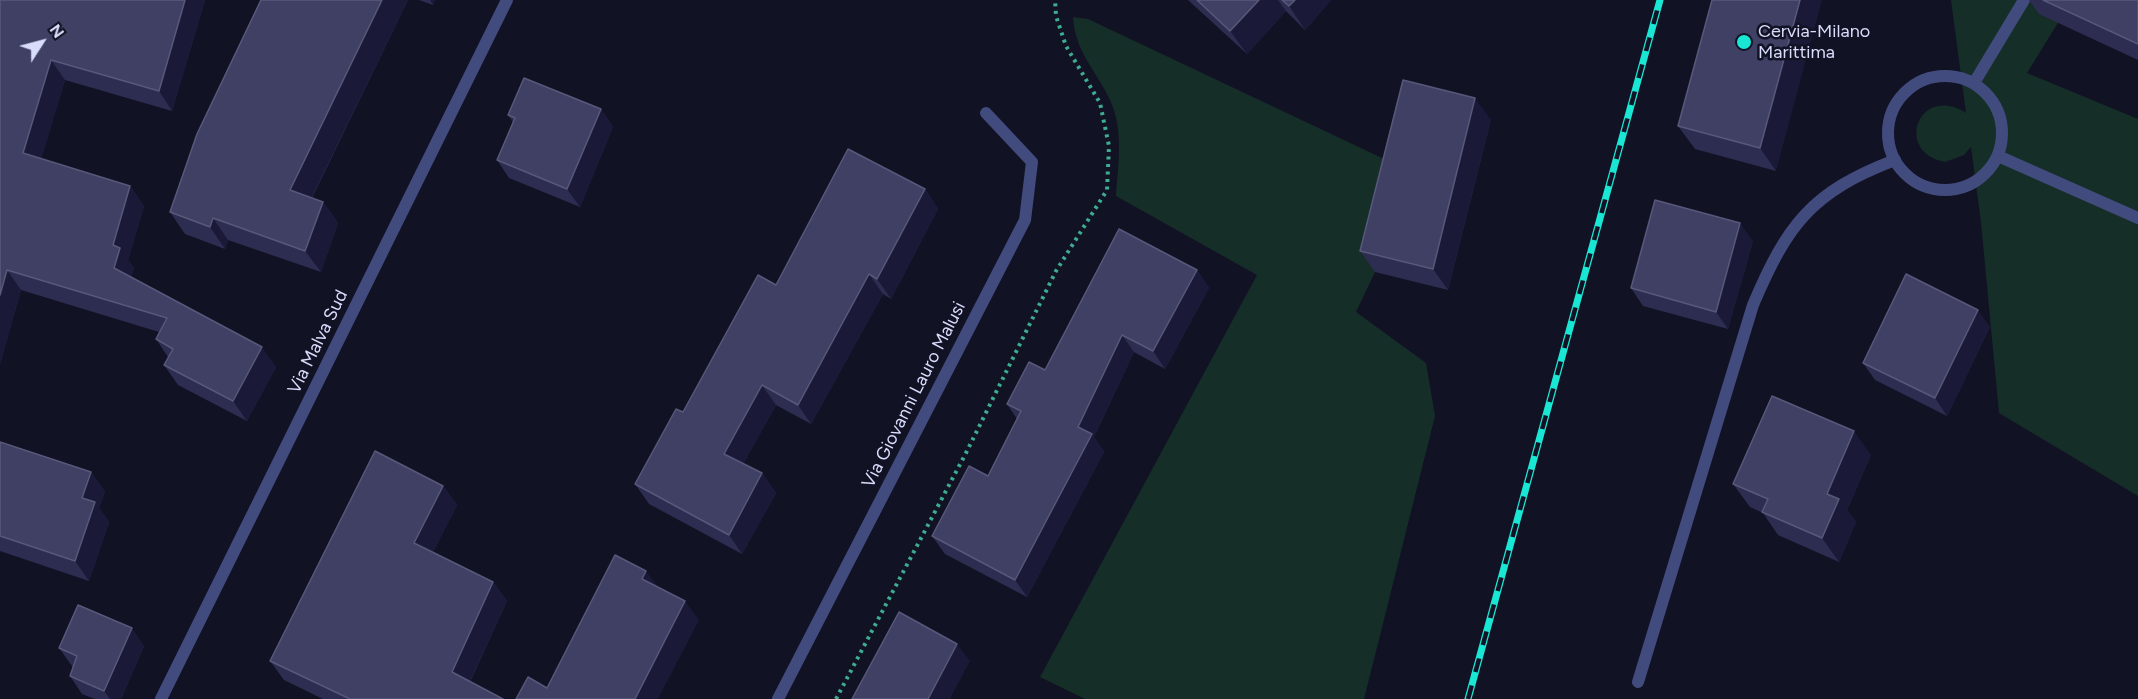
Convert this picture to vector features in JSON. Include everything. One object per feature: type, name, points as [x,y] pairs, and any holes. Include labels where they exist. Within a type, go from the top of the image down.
[{"type":"street","name":"Via Malva Sud","points":[[161,699],[507,0]]},
{"type":"street","points":[[1974,83],[2024,0]]},
{"type":"street","points":[[1937,76],[1955,76],[1974,83],[1991,99],[2000,116],[2002,136],[1998,156],[1983,176],[1966,186],[1945,190],[1925,187],[1907,176],[1895,160],[1890,147],[1888,127],[1894,108],[1905,92],[1918,82],[1937,76]]},
{"type":"street","name":"Via Giovanni Lauro Malusi","points":[[778,699],[1025,220],[1032,162],[986,113]]},
{"type":"street","points":[[1998,156],[2138,218]]},
{"type":"street","points":[[1638,682],[1753,306],[1773,259],[1790,231],[1816,202],[1838,185],[1895,160]]},
{"type":"path","points":[[836,699],[966,453],[1056,271],[1107,190],[1109,146],[1100,103],[1066,46],[1056,16],[1055,0]]},
{"type":"green space","points":[[1951,0],[2072,0],[2027,73],[2138,119],[2138,496],[1999,413],[1981,222],[1971,147],[1964,155],[1945,162],[1929,156],[1920,146],[1917,135],[1918,123],[1925,113],[1935,107],[1949,106],[1966,113]]},
{"type":"green space","points":[[1073,17],[1088,19],[1401,167],[1375,272],[1356,312],[1426,363],[1435,416],[1364,699],[1085,699],[1040,677],[1257,275],[1116,196],[1119,148],[1117,123],[1110,100],[1082,51]]},
{"type":"building","points":[[0,0],[185,0],[159,91],[51,60],[23,153],[130,186],[113,245],[120,248],[114,268],[262,347],[233,401],[164,365],[173,349],[156,339],[167,318],[7,270],[0,295]]},
{"type":"building","points":[[261,0],[382,0],[290,190],[323,202],[305,251],[213,218],[210,227],[170,212],[197,134]]},
{"type":"building","points":[[1197,0],[1259,0],[1230,31]]},
{"type":"building","points":[[1282,0],[1295,0],[1289,6]]},
{"type":"building","name":"Cervia-Milano Marittima","points":[[1712,0],[1800,0],[1760,148],[1678,126]]},
{"type":"building","points":[[2043,0],[2138,0],[2138,44]]},
{"type":"building","points":[[524,78],[601,109],[567,189],[497,160],[515,118],[508,115]]},
{"type":"building","points":[[1403,80],[1475,98],[1433,269],[1360,251]]},
{"type":"building","points":[[848,149],[925,189],[877,279],[869,274],[798,405],[762,385],[724,454],[762,473],[729,535],[635,484],[676,409],[683,412],[758,275],[776,285]]},
{"type":"building","points":[[1655,200],[1740,223],[1716,312],[1631,288]]},
{"type":"building","points":[[1119,229],[1197,270],[1153,351],[1122,335],[1078,427],[1092,434],[1015,580],[932,536],[969,466],[988,476],[1021,411],[1007,404],[1029,362],[1045,370]]},
{"type":"building","points":[[1906,274],[1978,310],[1935,398],[1863,363]]},
{"type":"building","points":[[1772,396],[1854,431],[1827,494],[1839,499],[1822,538],[1762,512],[1768,499],[1733,484]]},
{"type":"building","points":[[0,442],[91,472],[82,498],[95,502],[75,561],[0,536]]},
{"type":"building","points":[[375,451],[443,486],[414,543],[493,582],[452,672],[503,699],[350,699],[270,661]]},
{"type":"building","points":[[615,555],[646,571],[642,579],[685,601],[635,699],[516,699],[528,677],[547,688]]},
{"type":"building","points":[[78,605],[132,628],[104,691],[70,676],[77,656],[59,648]]},
{"type":"building","points":[[899,612],[957,644],[928,699],[852,699]]},
{"type":"railway","points":[[1468,699],[1660,0]]},
{"type":"place","name":"Cervia-Milano Marittima","points":[[1744,42]]}]
